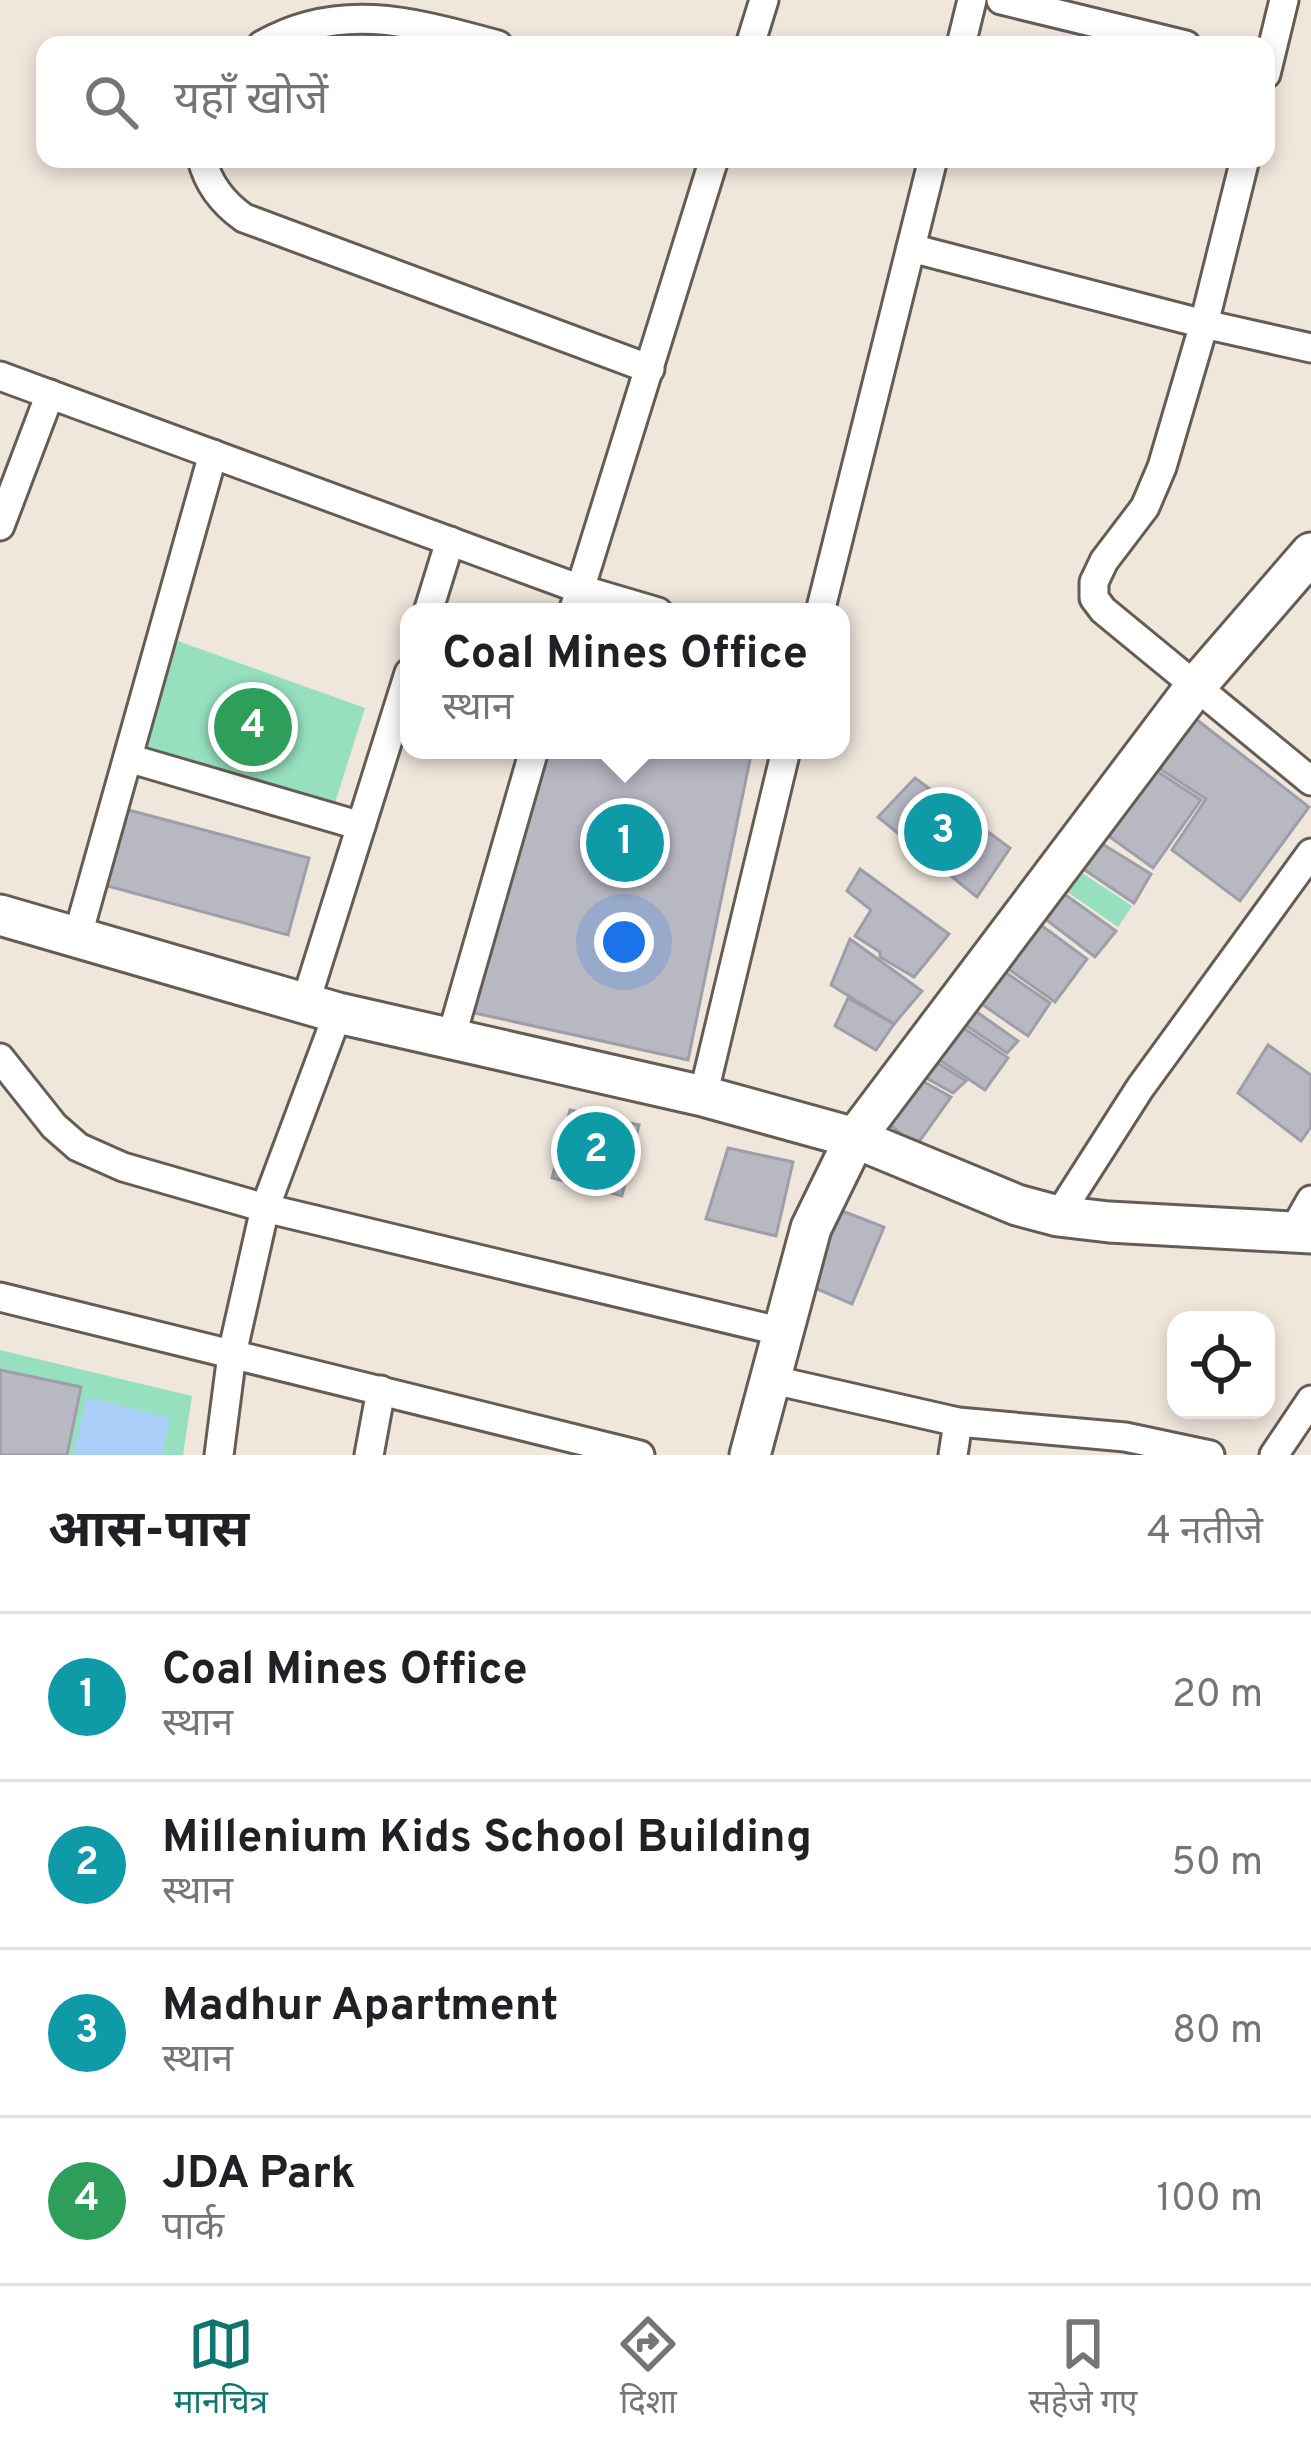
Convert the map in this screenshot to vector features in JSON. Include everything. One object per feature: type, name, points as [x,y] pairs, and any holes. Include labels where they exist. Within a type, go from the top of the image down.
[{"type":"street","points":[[753,36],[764,0]]},
{"type":"street","points":[[963,36],[972,0]]},
{"type":"street","points":[[1001,0],[1149,36]]},
{"type":"street","points":[[1275,36],[1284,0]]},
{"type":"street","points":[[276,36],[318,18],[347,13],[390,16],[464,36]]},
{"type":"street","points":[[204,168],[223,203],[244,218],[650,368]]},
{"type":"street","points":[[0,376],[450,541],[576,600],[711,168]]},
{"type":"street","points":[[822,603],[931,168]]},
{"type":"street","points":[[1243,168],[1162,467],[1145,507],[1104,561],[1094,582],[1094,598],[1102,610],[1311,781]]},
{"type":"street","points":[[911,248],[1311,348]]},
{"type":"street","points":[[0,526],[50,394]]},
{"type":"street","points":[[77,938],[213,454]]},
{"type":"street","points":[[431,603],[450,541]]},
{"type":"street","points":[[750,1455],[812,1228],[855,1138],[1195,687],[1311,553]]},
{"type":"street","points":[[219,1455],[232,1354],[265,1208],[322,1008],[361,826],[400,702]]},
{"type":"street","points":[[128,758],[361,826]]},
{"type":"street","points":[[452,1038],[531,759]]},
{"type":"street","points":[[703,1096],[785,759]]},
{"type":"street","points":[[1058,1216],[1140,1088],[1311,853]]},
{"type":"street","points":[[0,915],[322,1008],[703,1096],[855,1138],[1017,1205],[1058,1216],[1109,1222],[1305,1221]]},
{"type":"street","points":[[0,1058],[53,1126],[78,1147],[123,1167],[265,1208],[782,1332]]},
{"type":"street","points":[[0,1297],[381,1390],[575,1447],[640,1455]]},
{"type":"street","points":[[769,1379],[958,1422],[1125,1437],[1210,1455]]},
{"type":"street","points":[[369,1455],[381,1390]]},
{"type":"street","points":[[1274,1455],[1311,1400]]},
{"type":"street","points":[[953,1455],[958,1422]]},
{"type":"green space","points":[[175,640],[365,708],[335,803],[140,746]]},
{"type":"green space","points":[[1070,865],[1132,906],[1118,927],[1056,884]]},
{"type":"green space","points":[[0,1350],[192,1396],[183,1455],[0,1455]]},
{"type":"water","points":[[87,1397],[169,1418],[162,1455],[73,1455]]},
{"type":"building","points":[[1183,709],[1309,807],[1240,901],[1172,850],[1206,799],[1145,759]]},
{"type":"building","points":[[540,759],[750,759],[688,1060],[470,1012]]},
{"type":"building","points":[[1143,762],[1201,800],[1153,868],[1096,827]]},
{"type":"building","points":[[915,778],[1010,848],[977,897],[878,817]]},
{"type":"building","points":[[121,808],[309,858],[288,935],[100,884]]},
{"type":"building","points":[[1091,837],[1151,874],[1134,903],[1073,862]]},
{"type":"building","points":[[860,869],[949,934],[914,977],[855,936],[871,910],[847,891]]},
{"type":"building","points":[[1053,886],[1116,931],[1095,957],[1036,912]]},
{"type":"building","points":[[1030,917],[1087,959],[1055,1002],[1000,963]]},
{"type":"building","points":[[850,939],[922,991],[894,1024],[831,985]]},
{"type":"building","points":[[998,967],[1050,1003],[1028,1036],[970,996]]},
{"type":"building","points":[[848,998],[894,1024],[876,1050],[835,1026]]},
{"type":"building","points":[[964,1003],[1018,1041],[1007,1053],[964,1024]]},
{"type":"building","points":[[962,1027],[1008,1058],[985,1090],[938,1059]]},
{"type":"building","points":[[1268,1045],[1311,1075],[1311,1127],[1301,1141],[1238,1093]]},
{"type":"building","points":[[930,1058],[966,1081],[953,1093],[919,1074]]},
{"type":"building","points":[[915,1077],[951,1097],[916,1146],[884,1120]]},
{"type":"building","points":[[570,1110],[639,1125],[622,1196],[552,1178]]},
{"type":"building","points":[[728,1148],[793,1162],[776,1236],[706,1219]]},
{"type":"building","points":[[832,1207],[884,1227],[852,1304],[803,1283]]},
{"type":"building","points":[[0,1370],[81,1387],[67,1455],[0,1455]]},
{"type":"place","name":"JDA Park","points":[[253,727]]},
{"type":"place","name":"Madhur Apartment","points":[[943,832]]},
{"type":"place","name":"Coal Mines Office","points":[[625,843]]},
{"type":"place","name":"Millenium Kids School Building","points":[[596,1151]]}]
